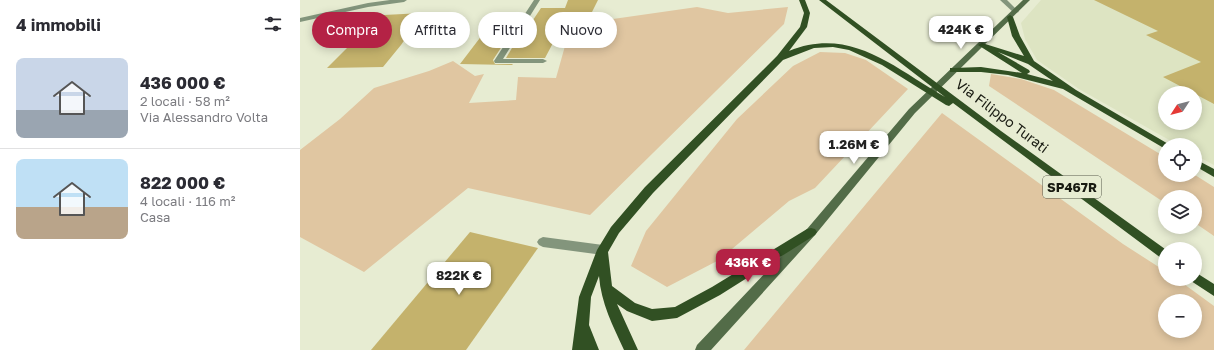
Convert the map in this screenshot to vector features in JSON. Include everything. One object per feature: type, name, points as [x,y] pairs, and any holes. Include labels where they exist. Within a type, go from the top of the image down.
[{"type":"main road","points":[[579,350],[585,297],[603,250],[615,230],[649,190],[780,58],[803,27],[806,13],[802,0]]},
{"type":"main road","name":"Via Filippo Turati","points":[[822,0],[979,119],[1158,250]]},
{"type":"main road","points":[[702,350],[811,232],[912,111],[1027,0]]},
{"type":"main road","points":[[1013,14],[1016,36],[1031,62]]},
{"type":"main road","points":[[982,45],[1008,52],[1031,62],[1073,92],[1158,141]]},
{"type":"main road","points":[[982,45],[1009,64],[1039,79],[1073,92]]},
{"type":"main road","points":[[780,58],[814,46],[848,47],[875,58],[942,99],[979,119]]},
{"type":"main road","points":[[953,70],[979,69],[1014,73],[1039,79]]},
{"type":"main road","points":[[1202,166],[1214,173]]},
{"type":"main road","points":[[606,290],[631,307],[652,315],[677,312],[716,292],[811,232]]},
{"type":"main road","points":[[603,250],[606,290],[614,314],[631,350]]},
{"type":"main road","points":[[1202,282],[1214,291]]},
{"type":"main road","points":[[583,325],[592,350]]},
{"type":"street","points":[[300,20],[361,6],[404,0]]},
{"type":"street","points":[[537,0],[498,61],[543,61]]},
{"type":"street","points":[[1003,0],[1013,14]]},
{"type":"street","points":[[543,242],[603,250]]},
{"type":"shaded area","points":[[1041,0],[1214,0],[1214,165],[1202,159],[1202,138],[1166,138],[1079,89],[1037,60],[1025,39],[1021,23]]},
{"type":"shaded area","points":[[697,7],[728,13],[788,7],[784,24],[590,215],[468,188],[364,272],[300,237],[300,150],[340,119],[374,88],[429,71],[453,61],[475,76],[484,74],[469,103],[516,100],[518,77],[556,78],[564,48],[617,48],[617,18]]},
{"type":"shaded area","points":[[820,52],[845,53],[866,60],[908,89],[815,188],[789,201],[719,260],[667,287],[631,266],[646,231],[737,119],[793,66]]},
{"type":"shaded area","points":[[991,74],[1021,79],[1054,90],[1158,153],[1158,182],[1202,182],[1202,179],[1214,187],[1214,236],[1202,228],[1202,190],[1158,190],[1158,198],[989,86]]},
{"type":"shaded area","points":[[942,113],[1123,244],[1158,266],[1158,286],[1187,286],[1198,294],[1158,294],[1158,338],[1202,338],[1202,297],[1214,306],[1214,350],[744,350]]},
{"type":"building","points":[[568,0],[598,0],[592,12],[545,12],[545,48],[550,48],[545,58],[506,58],[512,48],[537,48],[537,14],[541,8],[565,8]]},
{"type":"building","points":[[1094,0],[1214,0],[1214,104],[1202,98],[1202,86],[1180,86],[1163,77],[1201,62],[1146,35],[1158,31]]},
{"type":"building","points":[[400,14],[400,46],[383,67],[327,68],[347,48],[392,48],[392,15]]},
{"type":"building","points":[[478,40],[478,48],[501,48],[493,60],[495,64],[513,64],[512,65],[460,64]]},
{"type":"building","points":[[470,232],[538,248],[466,350],[371,350]]}]
